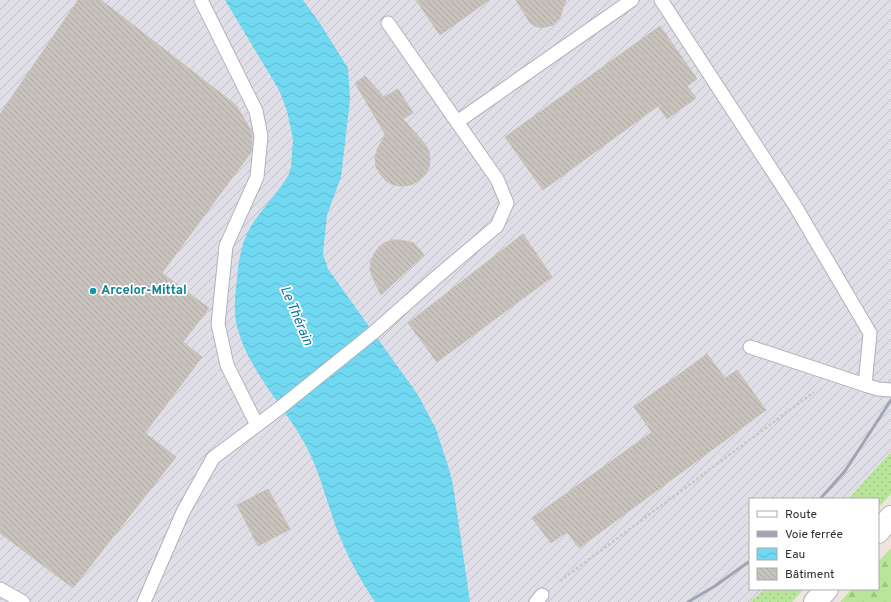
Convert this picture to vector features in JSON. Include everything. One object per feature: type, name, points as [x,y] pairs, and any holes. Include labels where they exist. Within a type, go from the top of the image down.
[{"type":"street","points":[[879,531],[891,517]]},
{"type":"street","points":[[815,602],[826,590]]},
{"type":"lane","points":[[201,0],[256,111],[261,136],[257,177],[226,246],[218,324],[228,365],[257,425]]},
{"type":"lane","points":[[458,122],[632,0]]},
{"type":"lane","points":[[661,0],[794,204],[870,333],[865,385]]},
{"type":"lane","points":[[144,602],[183,512],[213,458],[281,407],[373,333],[438,275],[497,226],[507,203],[497,179],[388,23]]},
{"type":"lane","points":[[750,347],[878,389],[891,390]]},
{"type":"lane","points":[[0,589],[23,602]]},
{"type":"path","points":[[539,598],[836,376]]},
{"type":"shaded area","points":[[0,0],[891,0],[891,452],[849,498],[749,498],[749,590],[764,590],[752,602],[0,602]]},
{"type":"green space","points":[[891,452],[891,494],[879,507],[879,498],[849,498]]},
{"type":"green space","points":[[891,548],[891,602],[840,602],[851,590],[879,590],[879,561]]},
{"type":"green space","points":[[764,590],[803,590],[792,602],[750,602]]},
{"type":"water","name":"Le Thérain","points":[[225,0],[303,0],[319,22],[348,68],[350,100],[341,177],[327,215],[323,254],[328,269],[418,395],[436,429],[453,485],[470,602],[375,602],[349,558],[311,456],[292,423],[259,375],[249,358],[242,341],[236,322],[235,307],[241,252],[250,228],[279,190],[289,174],[293,139],[287,111],[279,90]]},
{"type":"building","name":"Arcelor-Mittal","points":[[78,0],[101,0],[236,105],[252,132],[252,151],[162,273],[209,308],[183,342],[202,357],[145,433],[176,457],[73,588],[0,533],[0,114]]},
{"type":"building","points":[[416,0],[489,0],[440,35]]},
{"type":"building","points":[[516,0],[566,0],[560,18],[553,25],[541,28],[530,23]]},
{"type":"building","points":[[660,26],[697,79],[687,86],[696,98],[667,119],[658,106],[543,190],[505,137]]},
{"type":"building","points":[[365,76],[384,97],[398,89],[413,113],[403,119],[425,144],[429,151],[430,160],[429,168],[424,176],[411,185],[394,185],[386,181],[376,167],[375,158],[377,150],[385,134],[355,83]]},
{"type":"building","points":[[523,234],[552,277],[437,362],[408,323]]},
{"type":"building","points":[[392,240],[414,243],[424,255],[381,295],[372,276],[370,269],[371,261],[378,248],[384,243]]},
{"type":"building","points":[[707,354],[725,378],[737,370],[766,410],[579,548],[567,532],[551,543],[532,518],[652,432],[634,407]]},
{"type":"building","points":[[268,489],[290,529],[258,546],[237,505]]},
{"type":"railway","points":[[821,498],[845,471],[891,400]]},
{"type":"railway","points":[[688,602],[715,586],[749,562]]},
{"type":"place","name":"Arcelor-Mittal","points":[[93,291]]}]
